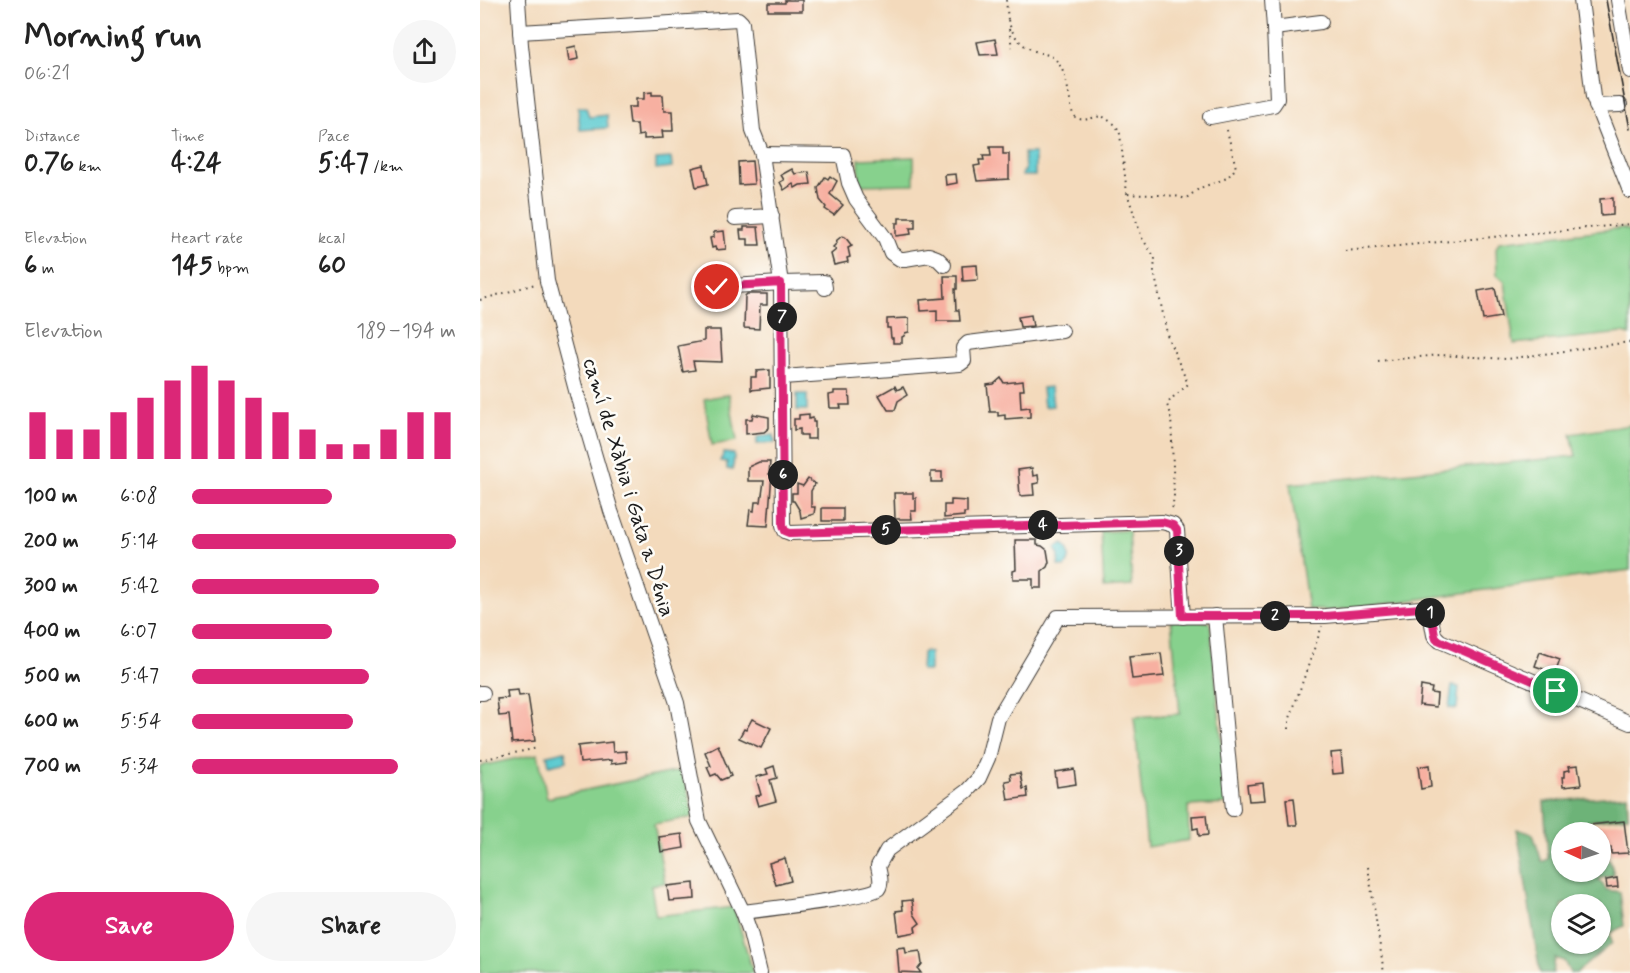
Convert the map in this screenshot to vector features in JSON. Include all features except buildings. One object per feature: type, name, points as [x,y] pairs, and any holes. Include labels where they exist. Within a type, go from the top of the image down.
[{"type":"street","name":"camí de Xàbia i Gata a Dénia","points":[[518,0],[547,281],[611,510],[677,703],[699,821],[743,912],[760,973]]},
{"type":"street","points":[[1216,116],[1273,105],[1277,99],[1272,0]]},
{"type":"street","points":[[1581,0],[1591,87],[1596,106],[1630,191]]},
{"type":"street","points":[[1617,0],[1630,71]]},
{"type":"street","points":[[520,32],[738,19],[742,23],[753,131],[762,154],[781,283],[783,525],[785,531],[790,533],[1162,522],[1173,525],[1177,530],[1182,616]]},
{"type":"street","points":[[1274,28],[1321,22]]},
{"type":"street","points":[[1596,106],[1620,105]]},
{"type":"street","points":[[762,154],[843,155],[849,183],[856,199],[885,238],[891,253],[900,259],[929,255],[937,258],[944,265]]},
{"type":"street","points":[[735,218],[772,216]]},
{"type":"street","points":[[717,287],[824,282],[825,288]]},
{"type":"street","points":[[783,377],[960,364],[964,361],[963,348],[968,343],[1062,331]]},
{"type":"street","points":[[743,912],[874,892],[881,882],[878,866],[887,850],[967,791],[979,777],[988,758],[998,718],[1058,617],[1325,616],[1421,608],[1430,613],[1434,635],[1440,641],[1630,723]]},
{"type":"street","points":[[1215,616],[1233,809]]},
{"type":"path","points":[[1005,0],[1012,46]]},
{"type":"path","points":[[1008,20],[1013,34],[1026,46],[1036,52],[1045,52],[1059,63],[1073,115],[1084,121],[1102,116],[1116,125],[1122,141],[1127,193],[1142,238],[1155,258],[1154,271],[1168,338],[1188,384],[1180,393],[1172,397],[1167,405],[1170,414],[1174,495],[1173,510],[1162,522]]},
{"type":"path","points":[[1127,193],[1148,196],[1177,195],[1185,199],[1199,189],[1227,178],[1236,168],[1216,116]]},
{"type":"path","points":[[1345,251],[1630,224]]},
{"type":"path","points":[[480,300],[547,281]]},
{"type":"path","points":[[1378,361],[1440,355],[1507,358],[1630,342]]},
{"type":"path","points":[[1289,729],[1289,721],[1325,616]]},
{"type":"path","points":[[480,760],[538,748]]},
{"type":"path","points":[[1368,867],[1384,973]]},
{"type":"green space","points":[[914,157],[914,184],[859,185],[859,159]]},
{"type":"green space","points":[[1623,228],[1630,231],[1630,335],[1623,333],[1514,344],[1505,282],[1497,275],[1496,248],[1499,242]]},
{"type":"green space","points":[[729,394],[737,441],[712,445],[704,399]]},
{"type":"green space","points":[[1630,425],[1630,570],[1369,606],[1327,611],[1308,609],[1290,484],[1576,456],[1571,434]]},
{"type":"green space","points":[[1129,530],[1132,586],[1104,588],[1101,532]]},
{"type":"green space","points":[[1171,619],[1210,622],[1228,804],[1188,806],[1189,840],[1147,847],[1134,717],[1180,714]]},
{"type":"green space","points":[[538,754],[547,798],[683,770],[694,817],[654,824],[665,883],[651,885],[656,916],[734,907],[753,973],[480,973],[480,766]]},
{"type":"green space","points":[[1627,795],[1628,816],[1583,822],[1551,822],[1551,882],[1600,882],[1607,890],[1620,892],[1624,926],[1611,932],[1611,894],[1551,894],[1551,954],[1599,954],[1576,973],[1570,973],[1564,961],[1555,958],[1553,973],[1540,973],[1517,829],[1533,834],[1542,862],[1548,859],[1544,802]]},
{"type":"water","points":[[578,107],[586,107],[589,117],[607,115],[608,128],[580,130]]},
{"type":"water","points":[[1024,153],[1035,153],[1035,176],[1022,176],[1022,172],[1025,172]]},
{"type":"water","points":[[671,158],[672,167],[656,169],[656,159]]},
{"type":"water","points":[[1051,387],[1053,406],[1044,407],[1042,388]]},
{"type":"water","points":[[797,394],[807,394],[807,410],[797,410]]},
{"type":"water","points":[[774,435],[775,443],[757,444],[757,437]]},
{"type":"water","points":[[724,453],[734,454],[733,470],[727,469],[727,462],[720,461]]},
{"type":"water","points":[[1063,544],[1069,556],[1067,565],[1064,567],[1058,566],[1059,556],[1055,548]]},
{"type":"water","points":[[925,651],[930,653],[930,671],[921,671],[922,653]]},
{"type":"water","points":[[1452,686],[1459,687],[1457,709],[1449,708]]},
{"type":"water","points":[[565,751],[567,761],[549,765],[547,755]]},
{"type":"tram line","points":[[1606,0],[1630,129]]},
{"type":"route","points":[[717,287],[781,283],[783,525],[785,531],[790,533],[1162,522],[1173,525],[1177,530],[1182,616],[1325,616],[1426,609],[1430,613],[1436,639],[1556,691]]}]
